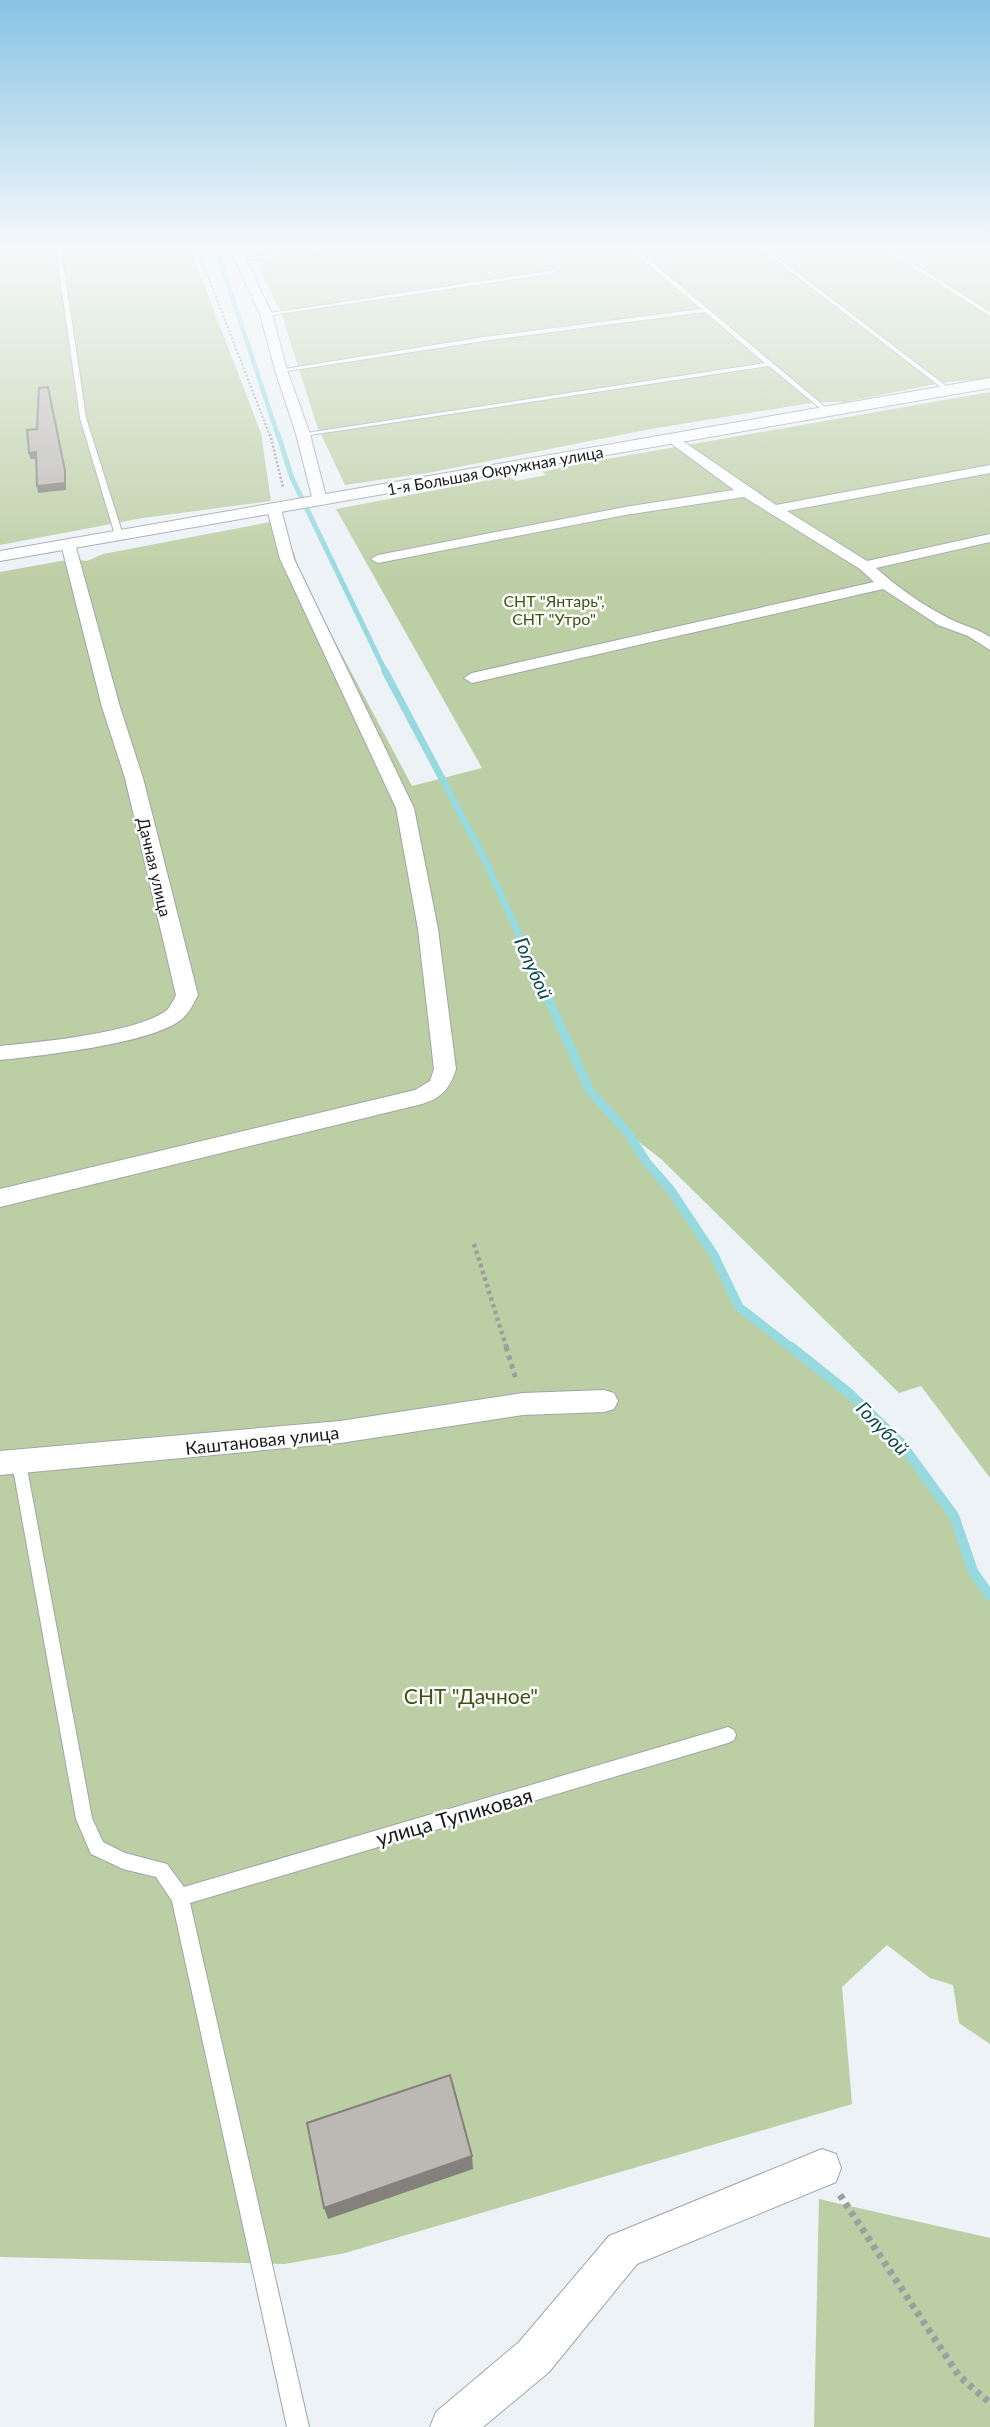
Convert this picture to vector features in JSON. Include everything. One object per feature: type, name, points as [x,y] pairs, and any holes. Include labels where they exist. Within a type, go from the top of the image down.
[{"type":"street","points":[[279,361],[303,434],[320,501]]},
{"type":"street","name":"1-я Большая Окружная улица","points":[[0,556],[990,383]]},
{"type":"street","points":[[674,439],[746,492],[865,566],[884,584],[944,622],[982,631],[990,645]]},
{"type":"street","points":[[775,509],[990,469]]},
{"type":"street","points":[[378,559],[746,492]]},
{"type":"street","points":[[0,1198],[422,1096],[440,1085],[445,1069],[428,929],[405,808],[287,559],[281,508]]},
{"type":"street","points":[[865,566],[990,538]]},
{"type":"street","name":"Дачная улица","points":[[0,1053],[145,1028],[175,1014],[187,995],[134,778],[111,707],[68,544]]},
{"type":"street","points":[[471,678],[884,584]]},
{"type":"street","name":"Каштановая улица","points":[[9,1463],[340,1432],[523,1404],[604,1401]]},
{"type":"street","points":[[451,2427],[534,2357],[623,2250],[822,2168]]},
{"type":"lane","points":[[75,361],[83,419],[93,459],[111,503],[119,535]]},
{"type":"lane","points":[[281,370],[338,361]]},
{"type":"lane","points":[[910,361],[948,390]]},
{"type":"lane","points":[[303,434],[769,363],[828,412]]},
{"type":"lane","points":[[9,1463],[84,1819],[97,1848],[123,1861],[161,1870],[180,1897],[298,2427]]},
{"type":"lane","name":"улица Тупиковая","points":[[180,1897],[728,1735]]},
{"type":"path","points":[[241,361],[269,432],[281,508]]},
{"type":"path","points":[[474,1244],[523,1404]]},
{"type":"path","points":[[822,2168],[959,2376],[990,2403]]},
{"type":"green space","points":[[0,361],[233,361],[261,433],[271,501],[143,518],[0,545]]},
{"type":"green space","points":[[297,361],[990,361],[990,378],[941,383],[845,402],[817,402],[651,429],[433,472],[345,485],[317,426]]},
{"type":"green space","name":"СНТ \"Дачное\"","points":[[990,392],[990,1478],[921,1386],[899,1393],[661,1159],[630,1135],[647,1163],[670,1189],[714,1255],[739,1307],[850,1394],[900,1442],[954,1516],[973,1571],[990,1596],[990,2044],[959,2023],[953,1985],[930,1978],[887,1945],[842,1987],[852,2104],[345,2253],[285,2264],[0,2257],[0,572],[72,559],[87,561],[103,554],[275,521],[294,553],[302,580],[412,786],[482,768],[336,509],[489,480],[509,477],[516,481],[546,475],[543,472],[567,466]]},
{"type":"green space","points":[[819,2199],[990,2238],[990,2427],[814,2427]]},
{"type":"building","points":[[48,387],[65,483],[37,486],[36,452],[29,453],[27,430],[37,429],[39,388]]},
{"type":"building","points":[[450,2075],[472,2156],[324,2208],[307,2123]]},
{"type":"waterway","name":"Голубой","points":[[253,361],[278,436]]},
{"type":"waterway","name":"Голубой","points":[[278,434],[292,478],[385,672]]},
{"type":"waterway","name":"Голубой","points":[[385,672],[485,860],[536,972]]},
{"type":"waterway","name":"Голубой","points":[[535,970],[590,1091],[628,1133],[647,1163],[670,1189],[714,1255],[739,1307],[793,1349]]},
{"type":"waterway","name":"Голубой","points":[[791,1347],[850,1394],[900,1442],[954,1516],[973,1571],[990,1596]]},
{"type":"park label","name":"СНТ \"Янтарь\", СНТ \"Утро\"","points":[[554,609]]}]
